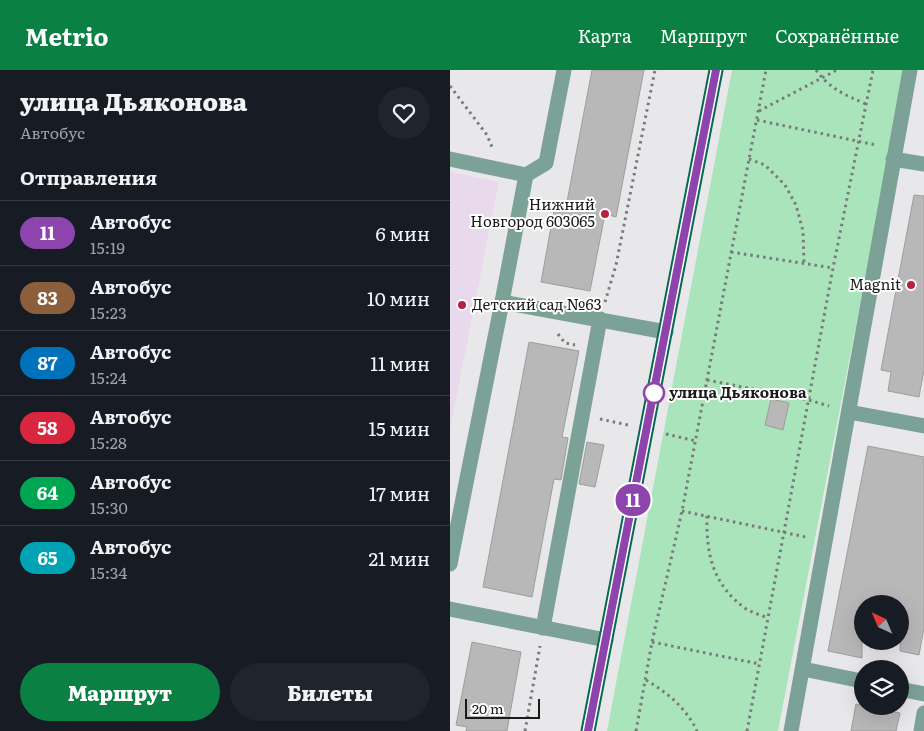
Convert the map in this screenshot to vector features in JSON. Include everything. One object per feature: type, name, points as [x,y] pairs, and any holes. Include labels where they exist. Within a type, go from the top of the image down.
[{"type":"main road","points":[[588,731],[716,70]]},
{"type":"lane","points":[[450,159],[526,175],[546,163],[564,70]]},
{"type":"lane","points":[[791,731],[910,70]]},
{"type":"lane","points":[[893,159],[924,164]]},
{"type":"lane","points":[[450,564],[526,175]]},
{"type":"lane","points":[[502,302],[666,332]]},
{"type":"lane","points":[[543,628],[600,319]]},
{"type":"lane","points":[[849,412],[924,426]]},
{"type":"lane","points":[[450,610],[606,640]]},
{"type":"lane","points":[[803,669],[854,679]]},
{"type":"lane","points":[[909,691],[924,694]]},
{"type":"lane","points":[[920,731],[924,713]]},
{"type":"path","points":[[600,319],[616,265],[655,70]]},
{"type":"path","points":[[636,731],[652,642],[682,511],[766,70]]},
{"type":"path","points":[[816,70],[836,91],[866,104]]},
{"type":"path","points":[[758,111],[837,70]]},
{"type":"path","points":[[746,731],[872,70]]},
{"type":"path","points":[[450,86],[487,135],[501,170]]},
{"type":"path","points":[[757,120],[858,141]]},
{"type":"path","points":[[749,158],[765,165],[785,185],[796,205],[803,231],[804,263]]},
{"type":"path","points":[[731,252],[833,268]]},
{"type":"path","points":[[707,380],[808,400]]},
{"type":"path","points":[[682,511],[826,542]]},
{"type":"path","points":[[707,516],[706,540],[712,566],[725,590],[747,610],[768,618]]},
{"type":"path","points":[[524,731],[543,628]]},
{"type":"path","points":[[652,642],[760,664]]},
{"type":"path","points":[[646,680],[666,692],[683,708],[697,731]]},
{"type":"shaded area","name":"Детский сад №63","points":[[450,172],[499,182],[450,429]]},
{"type":"green space","points":[[732,70],[905,70],[778,731],[607,731]]},
{"type":"building","points":[[592,70],[644,70],[616,217],[605,214],[590,291],[541,282],[555,205],[566,207]]},
{"type":"building","name":"Magnit","points":[[914,195],[924,196],[924,370],[919,397],[888,391],[891,372],[881,370]]},
{"type":"building","points":[[529,342],[579,351],[562,437],[568,438],[561,480],[554,479],[532,597],[483,587]]},
{"type":"building","points":[[771,399],[789,403],[783,430],[765,425]]},
{"type":"building","points":[[587,442],[604,445],[595,487],[579,484]]},
{"type":"building","points":[[868,446],[924,457],[924,628],[919,655],[900,651],[909,650],[909,595],[854,595],[854,650],[862,650],[862,658],[828,651]]},
{"type":"building","points":[[472,642],[521,652],[507,731],[466,731],[467,727],[456,725]]},
{"type":"building","points":[[854,715],[900,715],[896,731],[851,731]]},
{"type":"bus line","name":"11","points":[[588,731],[716,70]]},
{"type":"place","name":"Нижний Новгород 603065","points":[[605,214]]},
{"type":"place","name":"Magnit","points":[[911,285]]},
{"type":"place","name":"Детский сад №63","points":[[462,305]]},
{"type":"place","name":"улица Дьяконова","points":[[654,393]]}]
